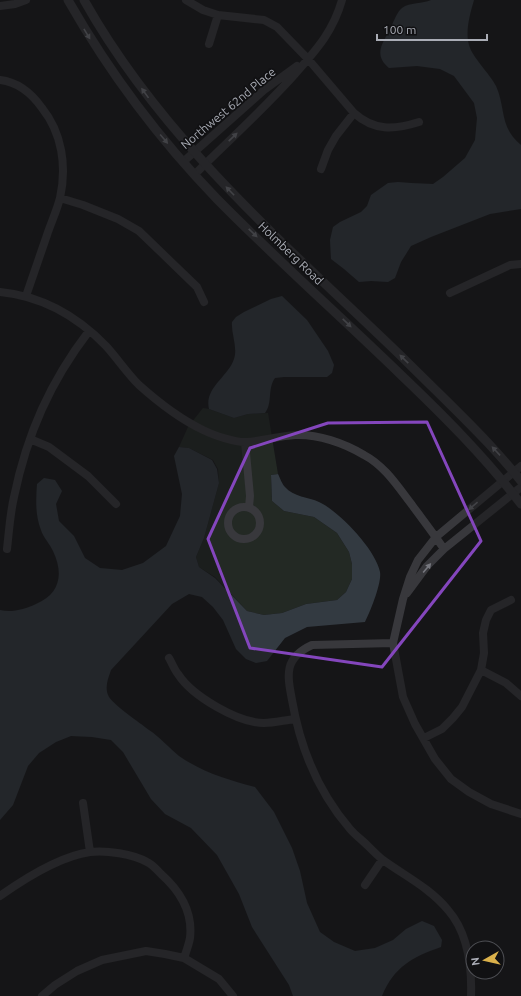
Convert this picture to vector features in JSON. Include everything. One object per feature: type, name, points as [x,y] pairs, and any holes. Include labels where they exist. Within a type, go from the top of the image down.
[{"type":"street","points":[[0,6],[16,4],[26,0]]},
{"type":"street","name":"Holmberg Road","points":[[68,0],[89,37],[116,77],[146,117],[183,162],[222,203],[425,398],[469,443],[503,481],[521,504]]},
{"type":"street","name":"Holmberg Road","points":[[84,0],[100,30],[158,110],[193,152],[250,212],[518,469],[521,481]]},
{"type":"street","points":[[186,0],[203,10],[218,15],[264,20],[277,27],[308,59],[354,113],[363,121],[385,128],[404,127],[419,122]]},
{"type":"street","name":"Northwest 62nd Place","points":[[195,174],[273,98],[323,42],[332,27],[342,0]]},
{"type":"street","points":[[209,44],[218,15]]},
{"type":"street","name":"Northwest 62nd Place","points":[[183,162],[264,90],[308,59]]},
{"type":"street","points":[[0,80],[21,87],[36,100],[48,116],[57,134],[62,154],[63,175],[60,198],[26,296]]},
{"type":"street","points":[[321,169],[328,150],[336,136],[354,113]]},
{"type":"street","points":[[60,198],[83,205],[118,219],[140,231],[197,287],[204,302]]},
{"type":"street","points":[[450,293],[510,265],[521,264]]},
{"type":"street","points":[[0,292],[26,296],[50,305],[70,315],[105,345],[138,384],[159,402],[204,431],[224,438],[245,442],[296,435],[320,437],[344,445],[365,455],[383,469],[400,489],[444,549]]},
{"type":"street","points":[[7,549],[14,499],[22,461],[38,416],[73,352],[89,331]]},
{"type":"street","points":[[30,439],[55,451],[88,476],[116,504]]},
{"type":"street","points":[[245,442],[250,491],[249,507]]},
{"type":"street","points":[[518,469],[436,537],[418,560],[410,576],[403,599],[393,643],[403,697],[415,724],[435,759],[451,779],[469,792],[492,804],[521,814]]},
{"type":"street","points":[[403,599],[427,566],[444,549],[521,487]]},
{"type":"street","points":[[249,507],[257,513],[260,528],[252,538],[239,539],[230,532],[228,527],[228,518],[235,509],[249,507]]},
{"type":"street","points":[[424,738],[442,729],[462,707],[482,670],[484,653],[483,633],[486,620],[491,610],[511,600]]},
{"type":"street","points":[[393,643],[312,645],[302,650],[294,657],[289,668],[288,678],[295,719],[316,778],[332,806],[350,830],[382,860],[416,881],[448,910],[459,927],[468,953],[472,978],[471,996]]},
{"type":"street","points":[[169,658],[178,674],[186,684],[216,707],[230,714],[263,723],[295,719]]},
{"type":"street","points":[[482,670],[506,683],[521,696]]},
{"type":"street","points":[[83,803],[90,852]]},
{"type":"street","points":[[0,896],[22,880],[45,868],[70,858],[90,852],[110,852],[129,855],[147,862],[173,885],[184,902],[190,920],[190,938],[184,958]]},
{"type":"street","points":[[365,885],[382,860]]},
{"type":"street","points":[[42,996],[55,984],[77,971],[102,960],[146,952],[184,958],[219,979],[233,996]]},
{"type":"highlighted area","points":[[427,422],[481,541],[382,667],[250,648],[208,539],[250,448],[328,423]]},
{"type":"shaded area","points":[[431,0],[474,0],[468,28],[469,45],[474,55],[496,86],[506,124],[514,138],[521,145],[521,209],[490,214],[411,246],[401,262],[395,278],[388,282],[359,282],[331,259],[330,240],[333,227],[361,212],[367,206],[371,195],[388,183],[398,182],[433,184],[465,158],[475,140],[477,118],[474,103],[454,76],[440,69],[417,66],[389,68],[381,58],[381,48],[400,10],[405,6]]},
{"type":"shaded area","points":[[282,296],[307,320],[328,351],[334,365],[332,373],[327,377],[275,378],[271,387],[269,405],[265,413],[248,414],[234,418],[209,409],[208,402],[213,389],[234,359],[235,345],[232,322],[236,317],[244,312],[271,299]]},
{"type":"shaded area","points":[[203,408],[234,418],[248,414],[268,413],[278,474],[271,475],[272,501],[284,511],[314,517],[337,533],[349,552],[352,564],[352,579],[346,592],[337,600],[306,604],[282,613],[264,615],[247,611],[215,577],[199,567],[196,557],[204,538],[219,483],[218,469],[213,460],[189,448],[179,447],[188,427]]},
{"type":"shaded area","points":[[179,447],[189,448],[212,460],[217,469],[219,483],[204,538],[196,557],[199,567],[215,578],[247,611],[264,615],[282,613],[306,604],[337,600],[346,592],[352,579],[352,564],[349,552],[337,533],[314,517],[284,511],[272,501],[271,475],[278,474],[284,486],[292,493],[319,502],[346,522],[356,532],[372,553],[377,563],[380,572],[379,583],[365,622],[307,627],[285,638],[267,661],[256,663],[246,659],[236,649],[223,620],[213,607],[202,597],[189,594],[172,604],[111,670],[107,684],[109,697],[188,762],[216,775],[255,787],[274,812],[292,848],[300,871],[307,903],[320,932],[334,942],[355,951],[375,948],[393,940],[406,929],[422,921],[434,926],[442,940],[441,947],[421,955],[405,964],[392,978],[382,996],[293,996],[289,985],[252,927],[239,894],[217,855],[191,828],[165,814],[151,799],[123,752],[111,740],[71,736],[56,742],[39,753],[28,766],[13,805],[0,820],[0,610],[18,610],[32,606],[44,600],[55,589],[59,575],[52,548],[42,533],[39,524],[36,507],[37,484],[44,478],[55,480],[62,491],[56,504],[59,521],[74,536],[85,558],[100,568],[122,570],[143,563],[166,546],[180,516],[182,494],[174,456]]}]
